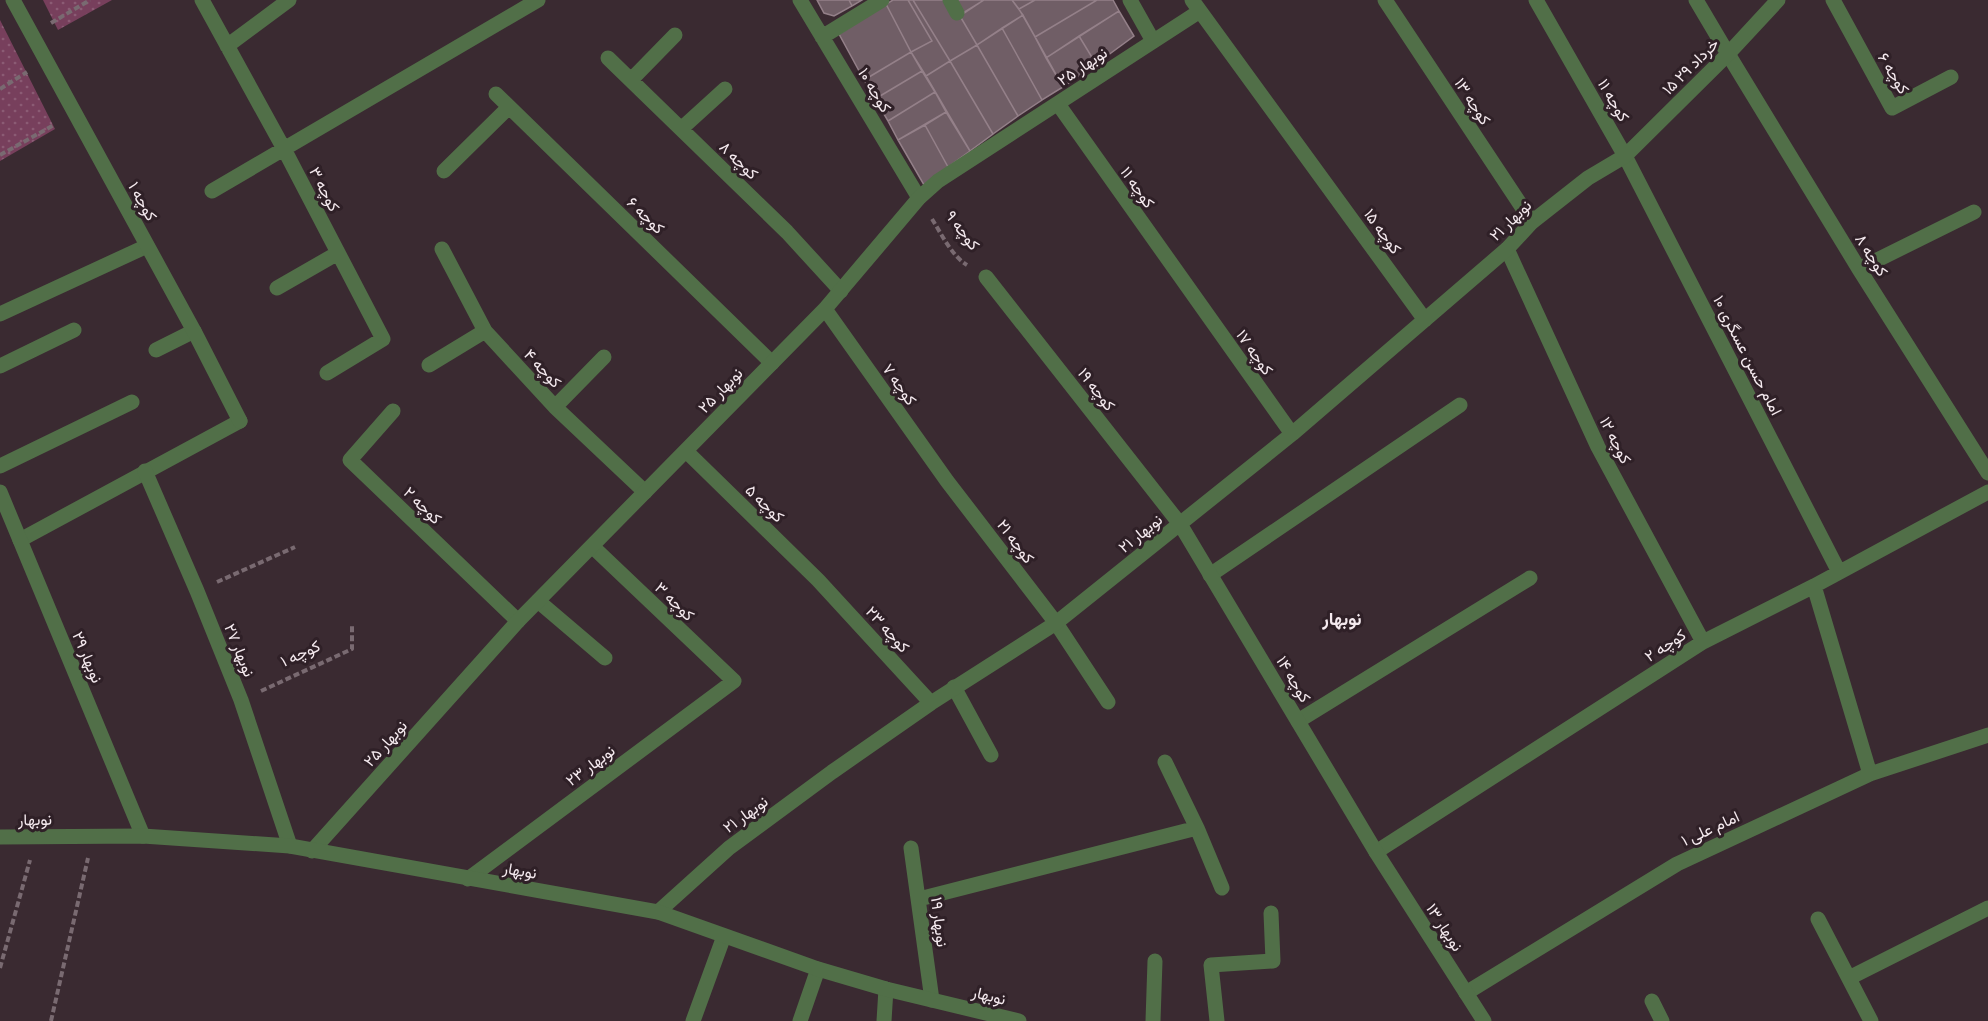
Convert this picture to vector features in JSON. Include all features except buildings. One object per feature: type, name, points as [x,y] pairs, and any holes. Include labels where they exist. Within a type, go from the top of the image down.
[{"type":"street","name":"کوچه ۱","points":[[13,0],[194,331],[240,421],[145,471]]},
{"type":"street","name":"کوچه ۳","points":[[202,0],[284,149],[383,339],[327,373]]},
{"type":"street","points":[[227,46],[289,0]]},
{"type":"street","points":[[212,191],[538,0]]},
{"type":"street","name":"کوچه ۱۰","points":[[800,0],[919,198]]},
{"type":"street","points":[[822,37],[882,0]]},
{"type":"street","points":[[1130,0],[1153,40]]},
{"type":"street","name":"کوچه ۱۳","points":[[1385,0],[1532,222]]},
{"type":"street","name":"کوچه ۱۱","points":[[1536,0],[1625,156]]},
{"type":"street","points":[[1696,0],[1728,54]]},
{"type":"street","name":"۱۵ خرداد ۲۹","points":[[1625,156],[1728,54],[1778,0]]},
{"type":"street","name":"کوچه ۶","points":[[1833,0],[1892,108],[1951,77]]},
{"type":"street","name":"نوبهار ۲۵","points":[[312,851],[518,621],[842,291],[919,198],[938,181],[1153,40],[1196,5]]},
{"type":"street","name":"کوچه ۱۵","points":[[1196,5],[1425,320]]},
{"type":"street","points":[[631,80],[675,35]]},
{"type":"street","name":"کوچه ۸","points":[[1728,54],[1859,269],[1988,473]]},
{"type":"street","name":"کوچه ۸","points":[[608,58],[787,232],[842,291]]},
{"type":"street","points":[[681,129],[725,89]]},
{"type":"street","name":"کوچه ۶","points":[[496,94],[772,363]]},
{"type":"street","name":"کوچه ۱۱","points":[[1058,104],[1190,290]]},
{"type":"street","points":[[444,171],[509,106]]},
{"type":"street","name":"نوبهار ۲۱","points":[[658,912],[729,848],[954,687],[1056,623],[1292,434],[1507,249],[1532,222],[1588,178],[1625,156]]},
{"type":"street","name":"امام حسن عسگری ۱۰","points":[[1625,156],[1839,572]]},
{"type":"street","points":[[1859,269],[1974,212]]},
{"type":"street","points":[[0,314],[147,246]]},
{"type":"street","name":"کوچه ۴","points":[[442,249],[485,331],[555,407],[645,492]]},
{"type":"street","name":"کوچه ۱۲","points":[[1507,249],[1599,447],[1703,642]]},
{"type":"street","points":[[277,288],[338,253]]},
{"type":"street","name":"کوچه ۱۹","points":[[986,277],[1180,524]]},
{"type":"street","name":"کوچه ۱۷","points":[[1190,290],[1292,434]]},
{"type":"street","name":"کوچه ۷","points":[[825,309],[947,481]]},
{"type":"street","points":[[0,366],[74,330]]},
{"type":"street","points":[[156,350],[194,331]]},
{"type":"street","points":[[429,365],[485,331]]},
{"type":"street","points":[[555,407],[604,357]]},
{"type":"street","points":[[0,466],[132,402]]},
{"type":"street","points":[[1210,575],[1460,405]]},
{"type":"street","name":"کوچه ۲","points":[[393,411],[350,460],[518,621]]},
{"type":"street","name":"کوچه ۵","points":[[686,451],[818,580]]},
{"type":"street","points":[[20,540],[145,471]]},
{"type":"street","name":"نوبهار ۲۷","points":[[145,471],[241,700],[290,846]]},
{"type":"street","name":"کوچه ۲۱","points":[[947,481],[1056,623],[1108,702]]},
{"type":"street","name":"نوبهار ۲۹","points":[[0,492],[3,508],[20,540],[143,836]]},
{"type":"street","name":"کوچه ۲","points":[[1376,852],[1703,642],[1814,586],[1988,492]]},
{"type":"street","name":"کوچه ۱۴","points":[[1180,524],[1376,852]]},
{"type":"street","name":"کوچه ۳","points":[[592,547],[734,681]]},
{"type":"street","points":[[1298,721],[1530,578]]},
{"type":"street","name":"کوچه ۲۳","points":[[818,580],[931,703]]},
{"type":"street","points":[[1814,586],[1870,774]]},
{"type":"street","points":[[538,601],[605,658]]},
{"type":"street","name":"نوبهار ۲۳","points":[[468,879],[734,681]]},
{"type":"street","points":[[954,687],[991,755]]},
{"type":"street","name":"امام علی ۱","points":[[1466,993],[1677,864],[1870,774],[1988,735]]},
{"type":"street","points":[[1165,762],[1197,828],[1222,888]]},
{"type":"street","points":[[919,899],[1197,828]]},
{"type":"street","name":"نوبهار","points":[[0,837],[143,836],[290,846],[658,912],[818,969],[886,989],[1019,1021]]},
{"type":"street","name":"نوبهار ۱۹","points":[[911,848],[932,1000]]},
{"type":"street","name":"نوبهار ۱۳","points":[[1376,852],[1484,1021]]},
{"type":"street","points":[[1849,978],[1988,908]]},
{"type":"street","points":[[1216,1021],[1211,965],[1273,961],[1271,913]]},
{"type":"street","points":[[1818,919],[1871,1021]]},
{"type":"street","points":[[693,1021],[724,936]]},
{"type":"street","points":[[1153,1021],[1155,961]]},
{"type":"street","points":[[800,1021],[818,969]]},
{"type":"street","points":[[884,1021],[886,989]]},
{"type":"street","points":[[1652,1001],[1662,1021]]},
{"type":"path","points":[[32,34],[90,0]]},
{"type":"path","points":[[0,89],[46,61]]},
{"type":"path","points":[[0,155],[74,113]]},
{"type":"path","name":"کوچه ۹","points":[[919,198],[963,263],[986,277]]},
{"type":"path","points":[[197,591],[296,547]]},
{"type":"path","name":"کوچه ۱","points":[[241,700],[352,649],[352,624]]},
{"type":"path","points":[[0,968],[36,836]]},
{"type":"path","points":[[51,1021],[93,836]]},
{"type":"shaded area","points":[[43,0],[112,0],[58,30]]},
{"type":"shaded area","points":[[0,20],[55,129],[0,161]]},
{"type":"district","name":"نوبهار","points":[[1342,619]]}]
